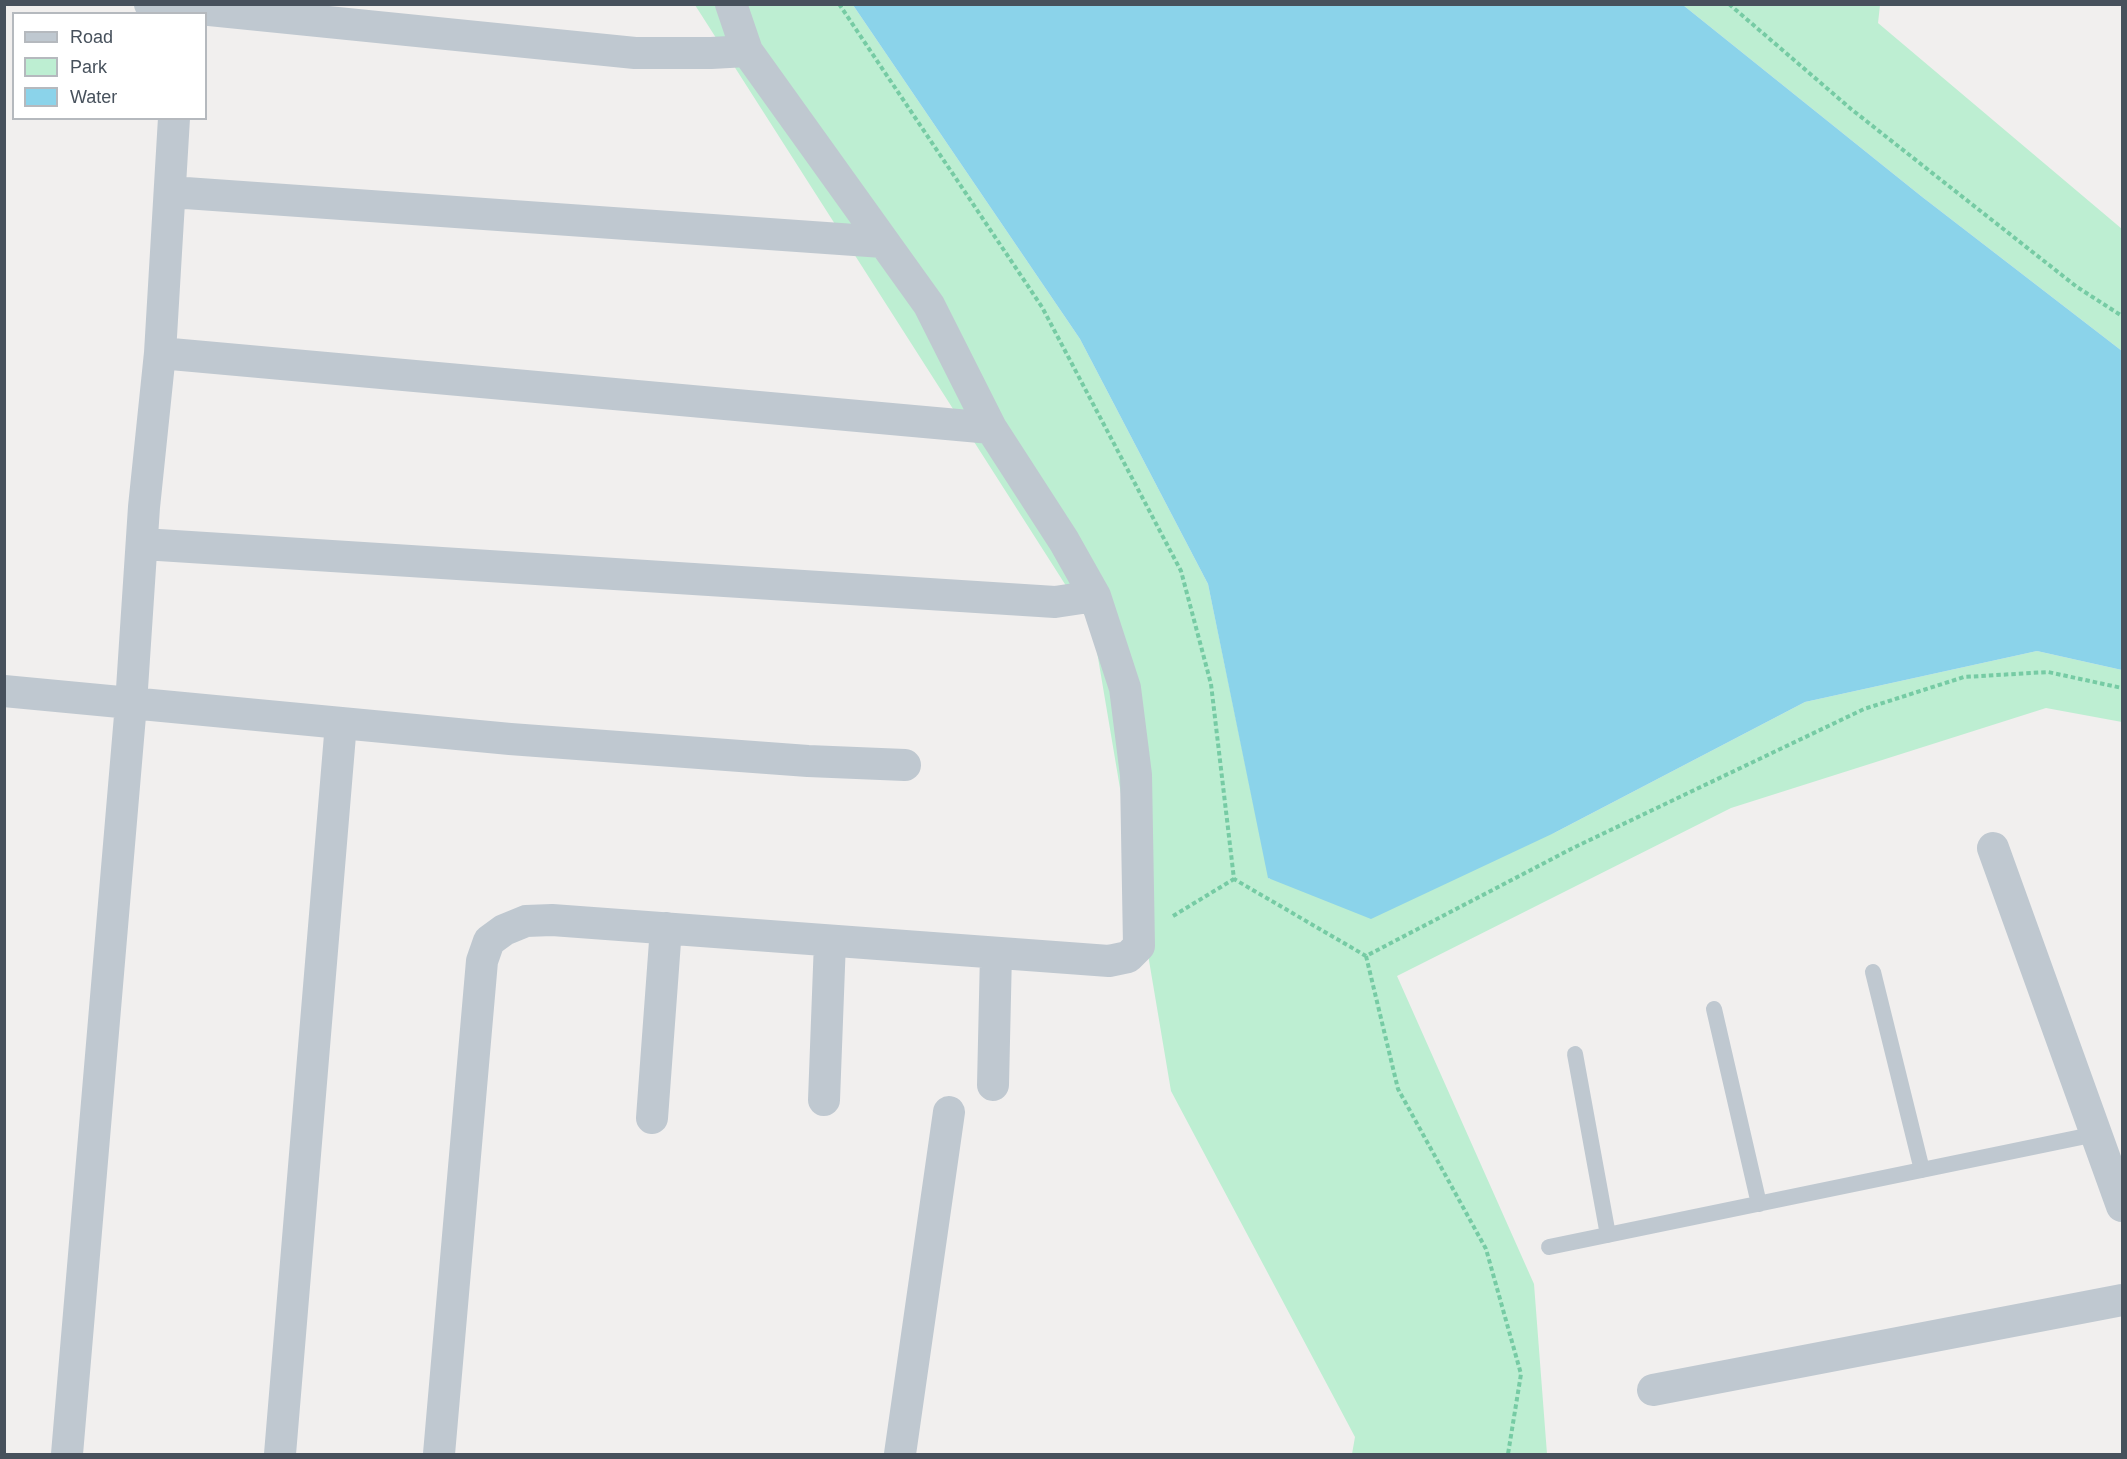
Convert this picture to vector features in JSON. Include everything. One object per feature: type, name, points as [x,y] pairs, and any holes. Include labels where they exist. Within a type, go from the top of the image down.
[{"type":"street","points":[[150,4],[635,53],[747,51]]},
{"type":"street","points":[[439,1455],[482,961],[489,941],[504,930],[526,921],[552,920],[1109,961],[1128,957],[1138,946],[1136,775],[1125,688],[1095,596],[1064,541],[991,428],[929,305],[747,51],[731,4]]},
{"type":"street","points":[[67,1455],[143,544],[144,507],[160,353],[174,120]]},
{"type":"street","points":[[171,192],[883,242]]},
{"type":"street","points":[[160,353],[991,428]]},
{"type":"street","points":[[143,544],[1055,602],[1095,596]]},
{"type":"street","points":[[4,691],[510,738],[808,761],[905,765]]},
{"type":"street","points":[[280,1455],[341,723]]},
{"type":"street","points":[[1993,848],[2122,1206]]},
{"type":"street","points":[[652,1118],[666,928]]},
{"type":"street","points":[[824,1100],[831,941]]},
{"type":"street","points":[[993,1085],[996,953]]},
{"type":"street","points":[[900,1455],[949,1112]]},
{"type":"street","points":[[1653,1390],[2122,1300]]},
{"type":"lane","points":[[1874,972],[1922,1170]]},
{"type":"lane","points":[[1714,1009],[1759,1204]]},
{"type":"lane","points":[[1575,1054],[1608,1235]]},
{"type":"lane","points":[[1549,1247],[2097,1134]]},
{"type":"path","points":[[839,4],[1042,307],[1181,570],[1211,684],[1234,879]]},
{"type":"path","points":[[1729,4],[1861,117],[2077,286],[2122,316]]},
{"type":"path","points":[[1366,956],[1573,848],[1864,709],[1964,677],[2048,672],[2122,688]]},
{"type":"path","points":[[1166,923],[1173,916],[1234,879]]},
{"type":"path","points":[[1234,879],[1366,956],[1398,1089],[1486,1249],[1521,1374],[1508,1455]]},
{"type":"green space","points":[[695,5],[853,5],[1080,339],[1208,584],[1269,879],[1554,833],[1805,702],[2037,651],[2122,670],[2122,722],[2046,708],[1731,808],[1397,976],[1534,1284],[1547,1454],[1352,1454],[1355,1437],[1171,1091],[1093,628]]},
{"type":"green space","points":[[1683,5],[1880,5],[1878,23],[2122,229],[2122,351],[1921,196]]},
{"type":"water","points":[[853,5],[1683,5],[1921,196],[2122,351],[2122,670],[2037,651],[1805,702],[1554,833],[1371,919],[1268,878],[1208,584],[1080,339]]}]
